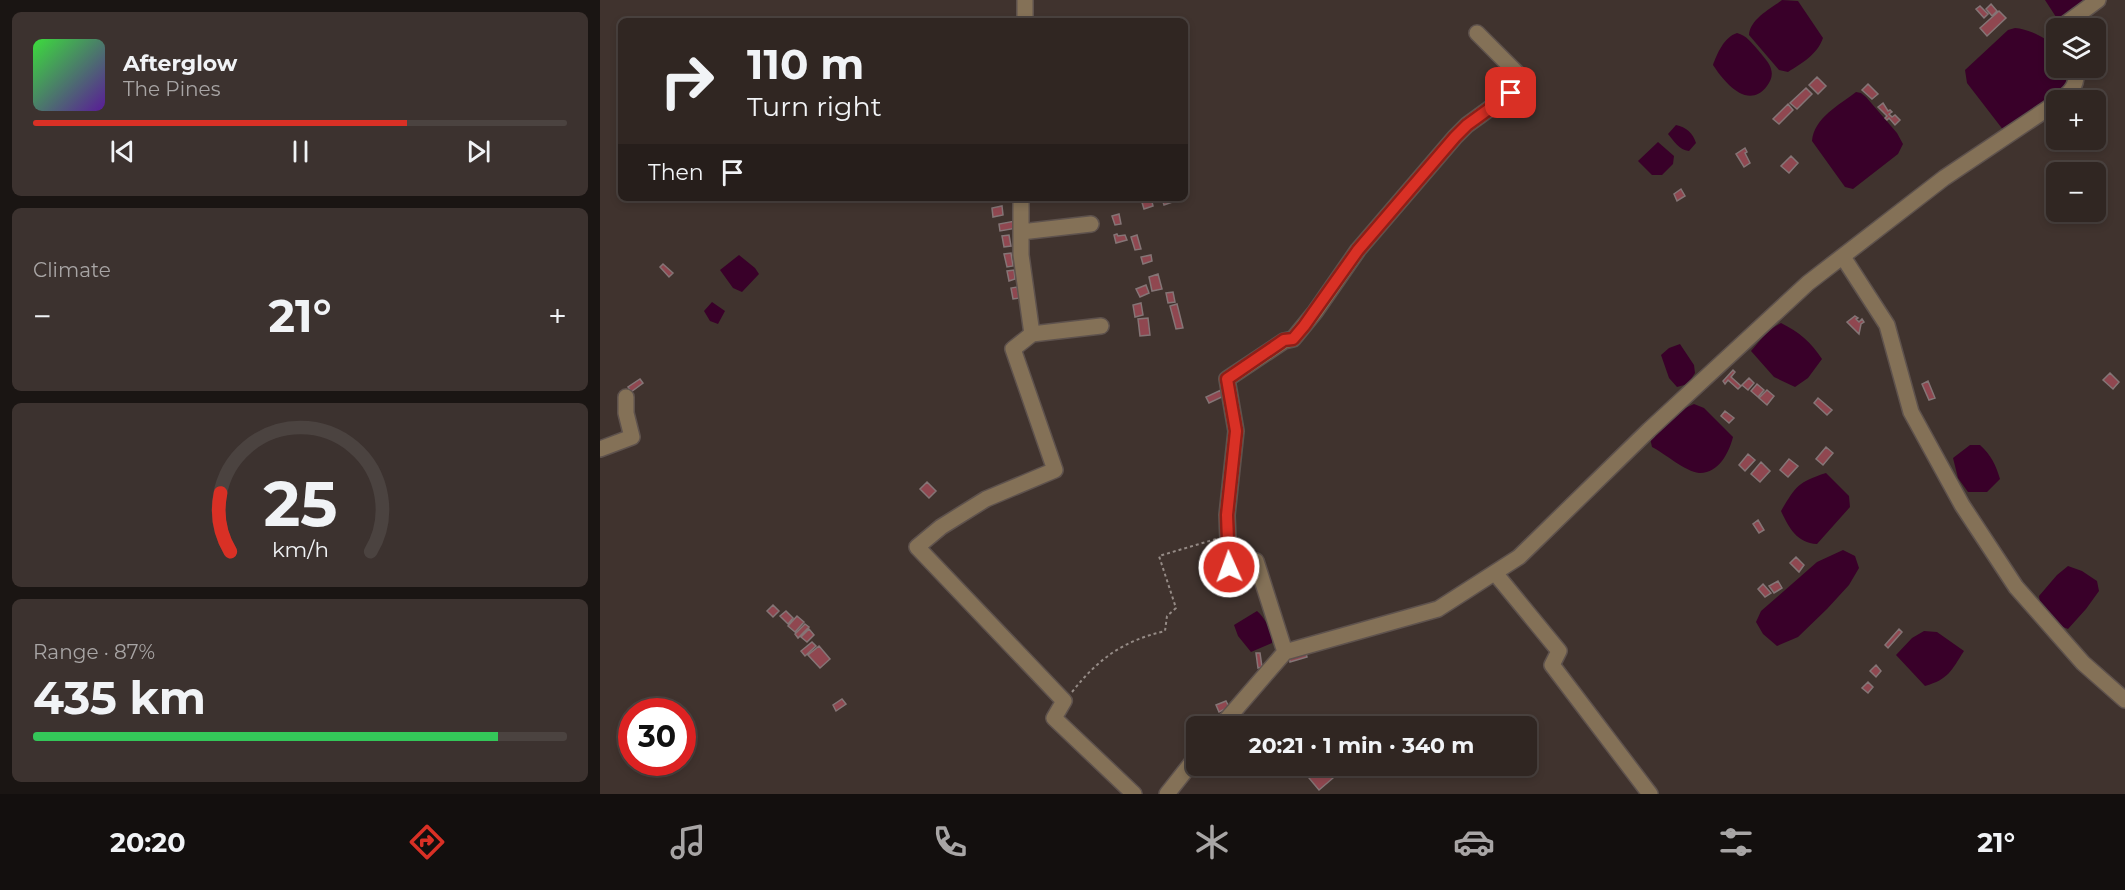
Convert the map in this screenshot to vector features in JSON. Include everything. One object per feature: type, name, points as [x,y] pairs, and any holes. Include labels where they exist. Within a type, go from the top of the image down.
[{"type":"street","points":[[1024,18],[1025,0]]},
{"type":"street","points":[[2074,18],[2098,0]]},
{"type":"street","points":[[1285,652],[1256,561],[1229,567],[1227,515],[1236,431],[1227,379],[1284,340],[1293,339],[1315,312],[1358,250],[1455,137],[1467,125],[1526,82],[1477,33]]},
{"type":"street","points":[[1230,716],[1285,652],[1438,609],[1519,557],[1674,407],[1808,283],[1944,178],[2046,110]]},
{"type":"street","points":[[1021,201],[1021,255],[1032,334]]},
{"type":"street","points":[[1021,232],[1091,224]]},
{"type":"street","points":[[1843,257],[1887,325],[1911,412],[1962,505],[2016,587],[2083,663],[2125,700]]},
{"type":"street","points":[[1101,326],[1032,334],[1014,349],[1055,470],[986,499],[941,527],[917,547],[1064,701],[1054,718],[1134,794]]},
{"type":"street","points":[[600,449],[632,437],[626,413],[626,397]]},
{"type":"street","points":[[1494,573],[1559,651],[1552,665],[1650,794]]},
{"type":"street","points":[[1167,794],[1186,770]]},
{"type":"path","points":[[1064,701],[1103,658],[1128,643],[1165,631],[1167,616],[1176,608],[1159,556],[1228,536]]},
{"type":"shaded area","points":[[1782,0],[1798,1],[1823,38],[1813,54],[1788,72],[1779,70],[1749,35],[1757,19]]},
{"type":"shaded area","points":[[2045,0],[2086,0],[2065,18],[2056,17]]},
{"type":"shaded area","points":[[2015,28],[2026,30],[2046,40],[2046,78],[2069,78],[2069,88],[2046,90],[2046,103],[2004,131],[1967,83],[1965,70],[2008,30]]},
{"type":"shaded area","points":[[1737,33],[1753,44],[1768,62],[1772,71],[1767,86],[1760,93],[1752,96],[1744,95],[1730,86],[1713,65],[1728,38]]},
{"type":"shaded area","points":[[1856,92],[1866,97],[1897,133],[1903,144],[1898,154],[1853,189],[1845,187],[1812,141],[1817,125],[1822,119]]},
{"type":"shaded area","points":[[1676,125],[1689,131],[1695,139],[1696,143],[1689,151],[1680,147],[1668,134]]},
{"type":"shaded area","points":[[1658,142],[1674,156],[1673,164],[1662,175],[1652,175],[1638,161]]},
{"type":"shaded area","points":[[739,255],[759,274],[742,292],[733,288],[720,270]]},
{"type":"shaded area","points":[[712,302],[725,311],[718,324],[710,321],[704,311]]},
{"type":"shaded area","points":[[1781,323],[1804,338],[1822,359],[1808,378],[1795,387],[1774,377],[1751,351],[1769,330]]},
{"type":"shaded area","points":[[1680,344],[1694,365],[1695,373],[1688,384],[1677,387],[1669,378],[1661,355],[1669,348]]},
{"type":"shaded area","points":[[1694,404],[1704,408],[1733,437],[1722,461],[1712,470],[1699,473],[1682,466],[1652,447],[1650,438],[1681,410]]},
{"type":"shaded area","points":[[1970,445],[1980,445],[1990,456],[1997,469],[2000,479],[1987,492],[1968,492],[1958,478],[1953,458]]},
{"type":"shaded area","points":[[1826,473],[1849,496],[1850,507],[1817,544],[1810,543],[1794,534],[1781,511],[1790,496],[1803,482]]},
{"type":"shaded area","points":[[1843,550],[1855,556],[1859,568],[1849,585],[1798,637],[1777,646],[1763,634],[1756,622],[1761,611],[1817,562]]},
{"type":"shaded area","points":[[2068,566],[2082,571],[2097,581],[2099,591],[2068,629],[2048,617],[2039,596]]},
{"type":"shaded area","points":[[1257,611],[1268,625],[1272,643],[1251,652],[1238,636],[1234,625]]},
{"type":"shaded area","points":[[1924,631],[1937,632],[1964,651],[1944,677],[1925,686],[1896,655],[1912,638]]},
{"type":"building","points":[[1991,4],[1997,11],[1992,16],[1986,9]]},
{"type":"building","points":[[1980,6],[1988,14],[1984,18],[1976,9]]},
{"type":"building","points":[[1999,11],[2006,18],[1987,36],[1980,28]]},
{"type":"building","points":[[1817,77],[1826,86],[1818,94],[1809,85]]},
{"type":"building","points":[[1868,84],[1878,94],[1872,99],[1862,90]]},
{"type":"building","points":[[1806,88],[1812,94],[1797,109],[1790,103]]},
{"type":"building","points":[[1883,103],[1888,111],[1892,112],[1889,114],[1892,117],[1895,115],[1900,120],[1895,125],[1889,118],[1887,120],[1885,118],[1887,116],[1878,107]]},
{"type":"building","points":[[1788,104],[1793,110],[1779,124],[1773,119]]},
{"type":"building","points":[[1745,148],[1750,163],[1744,167],[1736,154]]},
{"type":"building","points":[[1791,156],[1798,163],[1789,173],[1781,166]]},
{"type":"building","points":[[1681,189],[1685,196],[1677,201],[1674,194]]},
{"type":"building","points":[[1142,201],[1152,201],[1153,206],[1144,209]]},
{"type":"building","points":[[1163,201],[1175,201],[1164,205]]},
{"type":"building","points":[[1002,206],[1003,215],[993,217],[992,208]]},
{"type":"building","points":[[1119,214],[1121,224],[1115,225],[1112,216]]},
{"type":"building","points":[[1015,221],[1017,228],[1000,231],[999,224]]},
{"type":"building","points":[[1009,235],[1011,246],[1004,247],[1002,236]]},
{"type":"building","points":[[1114,235],[1118,236],[1125,235],[1127,240],[1116,243]]},
{"type":"building","points":[[1137,235],[1141,249],[1135,250],[1131,237]]},
{"type":"building","points":[[1011,253],[1013,266],[1007,267],[1004,254]]},
{"type":"building","points":[[1151,255],[1152,261],[1143,264],[1141,257]]},
{"type":"building","points":[[663,264],[673,273],[669,277],[660,267]]},
{"type":"building","points":[[1014,270],[1015,279],[1009,281],[1007,271]]},
{"type":"building","points":[[1158,274],[1162,289],[1152,291],[1149,277]]},
{"type":"building","points":[[1146,285],[1149,293],[1140,297],[1136,289]]},
{"type":"building","points":[[1017,287],[1019,298],[1013,299],[1011,288]]},
{"type":"building","points":[[1173,292],[1175,302],[1168,303],[1166,293]]},
{"type":"building","points":[[1141,303],[1143,315],[1135,317],[1133,305]]},
{"type":"building","points":[[1177,304],[1183,328],[1176,329],[1170,306]]},
{"type":"building","points":[[1855,316],[1859,322],[1862,319],[1864,322],[1861,324],[1859,334],[1847,322]]},
{"type":"building","points":[[1148,318],[1150,335],[1140,336],[1138,319]]},
{"type":"building","points":[[1733,370],[1735,372],[1731,377],[1741,386],[1738,389],[1728,380],[1725,384],[1723,381]]},
{"type":"building","points":[[2110,373],[2119,382],[2113,389],[2103,380]]},
{"type":"building","points":[[1749,378],[1754,383],[1748,390],[1742,385]]},
{"type":"building","points":[[640,379],[643,383],[631,392],[628,387]]},
{"type":"building","points":[[1928,381],[1935,398],[1929,400],[1922,384]]},
{"type":"building","points":[[1757,384],[1764,390],[1758,397],[1751,391]]},
{"type":"building","points":[[1221,390],[1224,396],[1209,403],[1206,397]]},
{"type":"building","points":[[1767,390],[1774,396],[1767,405],[1759,398]]},
{"type":"building","points":[[1818,398],[1832,410],[1827,415],[1814,403]]},
{"type":"building","points":[[1725,411],[1734,418],[1729,423],[1721,416]]},
{"type":"building","points":[[1826,447],[1833,453],[1823,465],[1816,459]]},
{"type":"building","points":[[1748,454],[1755,460],[1745,471],[1739,465]]},
{"type":"building","points":[[1789,459],[1798,466],[1788,477],[1780,470]]},
{"type":"building","points":[[1761,462],[1770,471],[1760,482],[1751,474]]},
{"type":"building","points":[[927,482],[936,491],[929,498],[920,489]]},
{"type":"building","points":[[1758,520],[1764,530],[1759,533],[1753,524]]},
{"type":"building","points":[[1796,557],[1804,565],[1799,572],[1790,563]]},
{"type":"building","points":[[1778,581],[1782,588],[1774,593],[1769,586]]},
{"type":"building","points":[[1763,584],[1771,593],[1765,597],[1758,589]]},
{"type":"building","points":[[773,605],[779,611],[773,617],[767,611]]},
{"type":"building","points":[[786,611],[793,618],[788,624],[780,616]]},
{"type":"building","points":[[797,616],[804,622],[795,632],[788,626]]},
{"type":"building","points":[[805,624],[809,627],[798,638],[795,634]]},
{"type":"building","points":[[809,629],[814,635],[807,642],[801,637]]},
{"type":"building","points":[[1899,629],[1902,632],[1888,648],[1885,645]]},
{"type":"building","points":[[812,642],[816,646],[805,656],[801,651]]},
{"type":"building","points":[[819,646],[830,659],[820,668],[808,655]]},
{"type":"building","points":[[1305,650],[1307,657],[1290,662],[1289,654]]},
{"type":"building","points":[[1256,653],[1260,653],[1262,667],[1258,668]]},
{"type":"building","points":[[1876,665],[1881,671],[1876,677],[1870,671]]},
{"type":"building","points":[[1868,682],[1873,687],[1868,693],[1862,688]]},
{"type":"building","points":[[842,699],[846,704],[836,711],[833,705]]},
{"type":"building","points":[[1226,701],[1229,707],[1219,712],[1216,705]]},
{"type":"building","points":[[1307,776],[1331,776],[1333,778],[1319,790]]},
{"type":"route","points":[[1229,567],[1227,515],[1236,431],[1227,379],[1284,340],[1293,339],[1315,312],[1358,250],[1455,137],[1467,125],[1511,93]]}]
